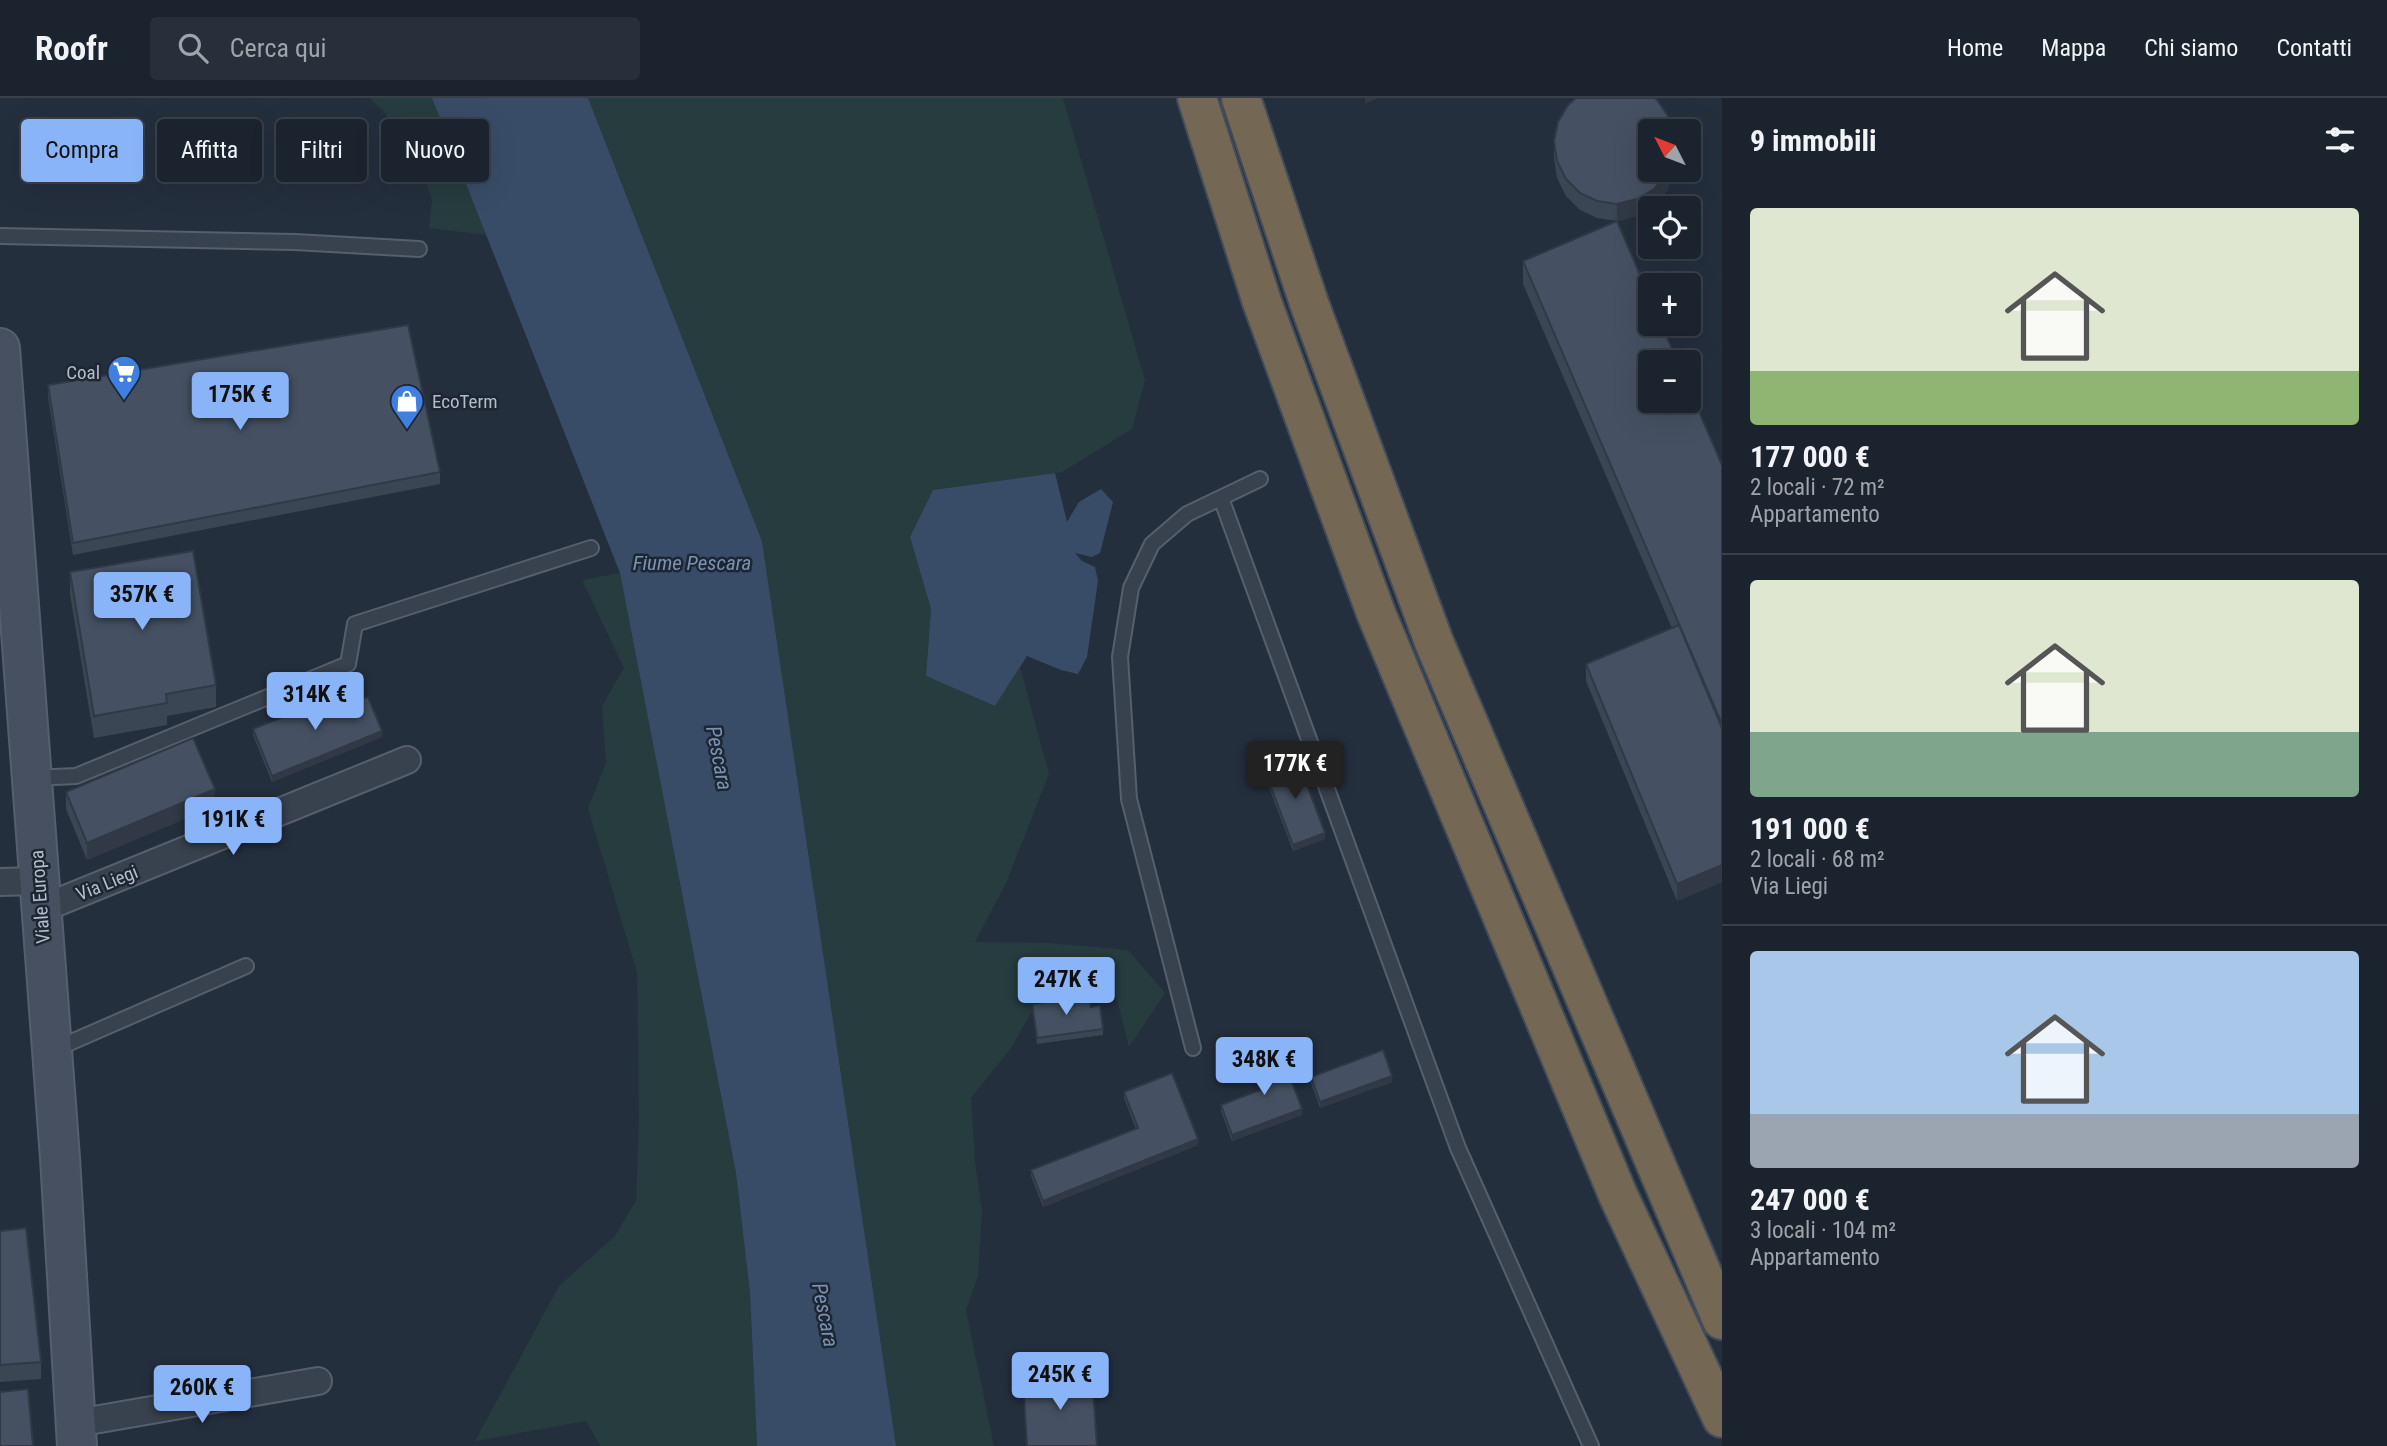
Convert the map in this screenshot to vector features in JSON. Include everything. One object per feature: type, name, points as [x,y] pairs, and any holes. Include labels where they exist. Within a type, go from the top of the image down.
[{"type":"highway","points":[[1197,98],[1262,302],[1376,613],[1618,1195],[1722,1418]]},
{"type":"highway","points":[[1241,98],[1310,303],[1434,642],[1722,1320]]},
{"type":"main road","name":"Viale Europa","points":[[0,348],[52,1051],[77,1434]]},
{"type":"street","name":"Via Liegi","points":[[40,895],[407,760]]},
{"type":"street","points":[[0,882],[40,895]]},
{"type":"street","points":[[77,1434],[318,1381]]},
{"type":"lane","points":[[0,236],[295,242],[419,249]]},
{"type":"lane","points":[[1193,1048],[1129,799],[1120,657],[1131,588],[1152,544],[1186,514],[1260,479]]},
{"type":"lane","points":[[1221,498],[1454,1139],[1591,1446]]},
{"type":"lane","points":[[32,778],[76,776],[348,664],[355,624],[591,548]]},
{"type":"lane","points":[[52,1051],[246,965]]},
{"type":"green space","points":[[370,98],[432,98],[440,119],[388,119]]},
{"type":"green space","points":[[588,98],[1063,98],[1145,380],[1132,429],[1062,472],[933,490],[910,537],[931,609],[926,676],[995,706],[1020,667],[1049,774],[1006,883],[975,942],[1048,943],[1128,950],[1165,993],[1129,1047],[1112,979],[1048,983],[1011,1048],[971,1098],[975,1162],[982,1211],[978,1276],[966,1310],[994,1446],[896,1446],[762,541]]},
{"type":"green space","points":[[426,182],[466,182],[487,235],[429,228],[432,200]]},
{"type":"green space","points":[[620,573],[736,1173],[750,1293],[757,1446],[600,1446],[586,1421],[475,1441],[559,1286],[615,1236],[636,1201],[639,1118],[637,973],[588,808],[606,763],[602,706],[624,668],[582,580]]},
{"type":"water","name":"Fiume Pescara","points":[[432,98],[588,98],[762,541],[896,1446],[757,1446],[750,1293],[736,1173],[620,573],[465,182],[489,182],[489,119],[440,119]]},
{"type":"water","points":[[1055,473],[1067,522],[1079,502],[1101,489],[1113,502],[1100,553],[1092,557],[1075,553],[1082,561],[1095,567],[1098,581],[1087,657],[1078,674],[1027,656],[995,706],[926,676],[931,609],[910,537],[933,490]]},
{"type":"building","points":[[1576,98],[1657,100],[1669,119],[1638,119],[1638,182],[1660,182],[1654,189],[1637,199],[1617,204],[1597,201],[1580,193],[1566,179],[1557,161],[1554,141],[1558,122],[1568,105]]},
{"type":"building","points":[[1617,221],[1639,273],[1638,336],[1666,336],[1673,350],[1638,350],[1638,413],[1700,413],[1722,465],[1722,724],[1523,261]]},
{"type":"building","points":[[408,325],[440,472],[73,543],[48,385]]},
{"type":"building","points":[[193,551],[216,685],[166,694],[167,703],[94,716],[70,572]]},
{"type":"building","points":[[1679,625],[1722,728],[1722,865],[1677,884],[1586,664]]},
{"type":"building","points":[[334,696],[338,706],[368,697],[382,731],[272,776],[253,729]]},
{"type":"building","points":[[193,738],[215,789],[87,843],[66,792]]},
{"type":"building","points":[[1296,756],[1325,833],[1293,845],[1264,769]]},
{"type":"building","points":[[1089,996],[1091,1007],[1100,1005],[1103,1029],[1037,1038],[1032,1004]]},
{"type":"building","points":[[1383,1050],[1392,1076],[1320,1102],[1311,1077]]},
{"type":"building","points":[[1281,1052],[1302,1109],[1232,1135],[1221,1105],[1263,1089],[1253,1062]]},
{"type":"building","points":[[1172,1073],[1198,1139],[1043,1201],[1031,1170],[1138,1128],[1124,1092]]},
{"type":"building","points":[[26,1228],[41,1362],[0,1365],[0,1231]]},
{"type":"building","points":[[1092,1375],[1097,1446],[1027,1446],[1023,1379]]},
{"type":"building","points":[[28,1389],[33,1446],[0,1446],[0,1392]]},
{"type":"place","name":"Coal","points":[[124,402]]},
{"type":"place","name":"EcoTerm","points":[[407,431]]},
{"type":"water label","name":"Pescara","points":[[719,758]]},
{"type":"water label","name":"Pescara","points":[[825,1315]]}]
